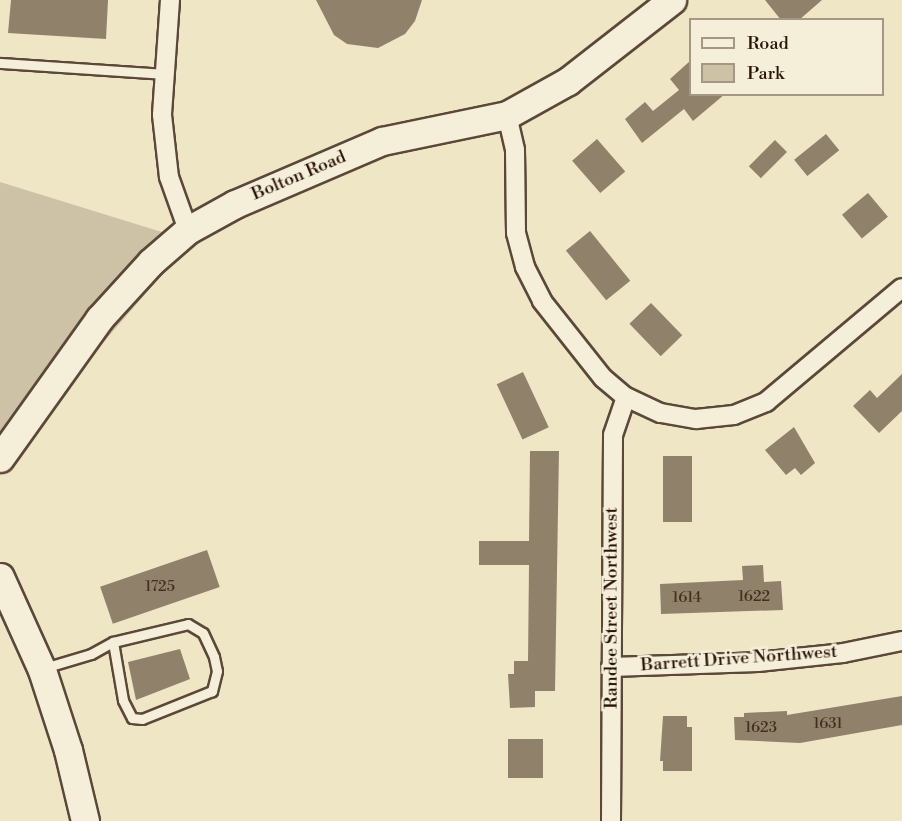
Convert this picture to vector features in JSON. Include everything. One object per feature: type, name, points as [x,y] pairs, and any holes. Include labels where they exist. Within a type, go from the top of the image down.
[{"type":"main road","name":"Bolton Road","points":[[0,458],[99,319],[151,262],[188,230],[245,199],[382,141],[507,115],[568,81],[672,0]]},
{"type":"main road","points":[[0,577],[41,669],[68,750],[85,821]]},
{"type":"street","points":[[170,0],[162,115],[169,177],[188,230]]},
{"type":"street","points":[[507,115],[515,150],[516,233],[525,267],[542,301],[572,343],[603,378],[626,397],[661,413],[696,419],[734,415],[755,406],[790,386],[902,288]]},
{"type":"street","name":"Randee Street Northwest","points":[[611,821],[613,435],[626,397]]},
{"type":"street","name":"Barrett Drive Northwest","points":[[611,667],[758,662],[843,653],[902,641]]},
{"type":"lane","points":[[0,63],[165,74]]},
{"type":"lane","points":[[41,669],[91,654],[113,642],[188,624],[203,633],[214,657],[218,671],[212,691],[142,719],[132,718],[123,700],[113,642]]},
{"type":"green space","points":[[0,182],[191,241],[0,462]]},
{"type":"building","points":[[11,0],[108,0],[106,39],[8,33]]},
{"type":"building","points":[[316,0],[422,0],[415,21],[405,34],[378,48],[347,44],[334,35]]},
{"type":"building","points":[[765,0],[822,0],[801,18],[779,18]]},
{"type":"building","points":[[689,62],[689,96],[723,96],[693,121],[684,109],[642,143],[625,119],[645,102],[653,111],[679,90],[670,79]]},
{"type":"building","points":[[826,134],[839,150],[807,176],[794,160]]},
{"type":"building","points":[[597,139],[625,171],[600,193],[572,161]]},
{"type":"building","points":[[775,140],[787,152],[761,178],[749,166]]},
{"type":"building","points":[[868,193],[888,217],[862,239],[842,215]]},
{"type":"building","points":[[590,231],[630,281],[606,300],[566,251]]},
{"type":"building","points":[[651,303],[682,335],[661,356],[629,324]]},
{"type":"building","points":[[523,372],[549,427],[522,440],[497,384]]},
{"type":"building","points":[[902,374],[902,411],[879,433],[853,406],[870,390],[877,398]]},
{"type":"building","points":[[794,427],[815,463],[801,475],[795,468],[786,475],[765,450]]},
{"type":"building","points":[[530,451],[559,451],[555,691],[535,691],[535,707],[510,708],[508,674],[514,674],[514,661],[528,661],[529,565],[479,565],[479,541],[529,541]]},
{"type":"building","points":[[663,456],[692,456],[692,522],[663,522]]},
{"type":"building","points":[[207,550],[220,587],[113,624],[100,587]]},
{"type":"building","points":[[763,565],[764,582],[781,581],[783,610],[661,614],[660,584],[743,580],[742,566]]},
{"type":"building","points":[[180,649],[190,679],[136,700],[128,662]]},
{"type":"building","points":[[902,696],[902,725],[800,743],[735,740],[734,717],[744,717],[744,713],[787,711],[787,715]]},
{"type":"building","points":[[663,716],[687,716],[687,727],[692,727],[692,771],[663,771],[663,761],[660,761]]},
{"type":"building","points":[[508,739],[543,739],[543,778],[508,778]]}]
